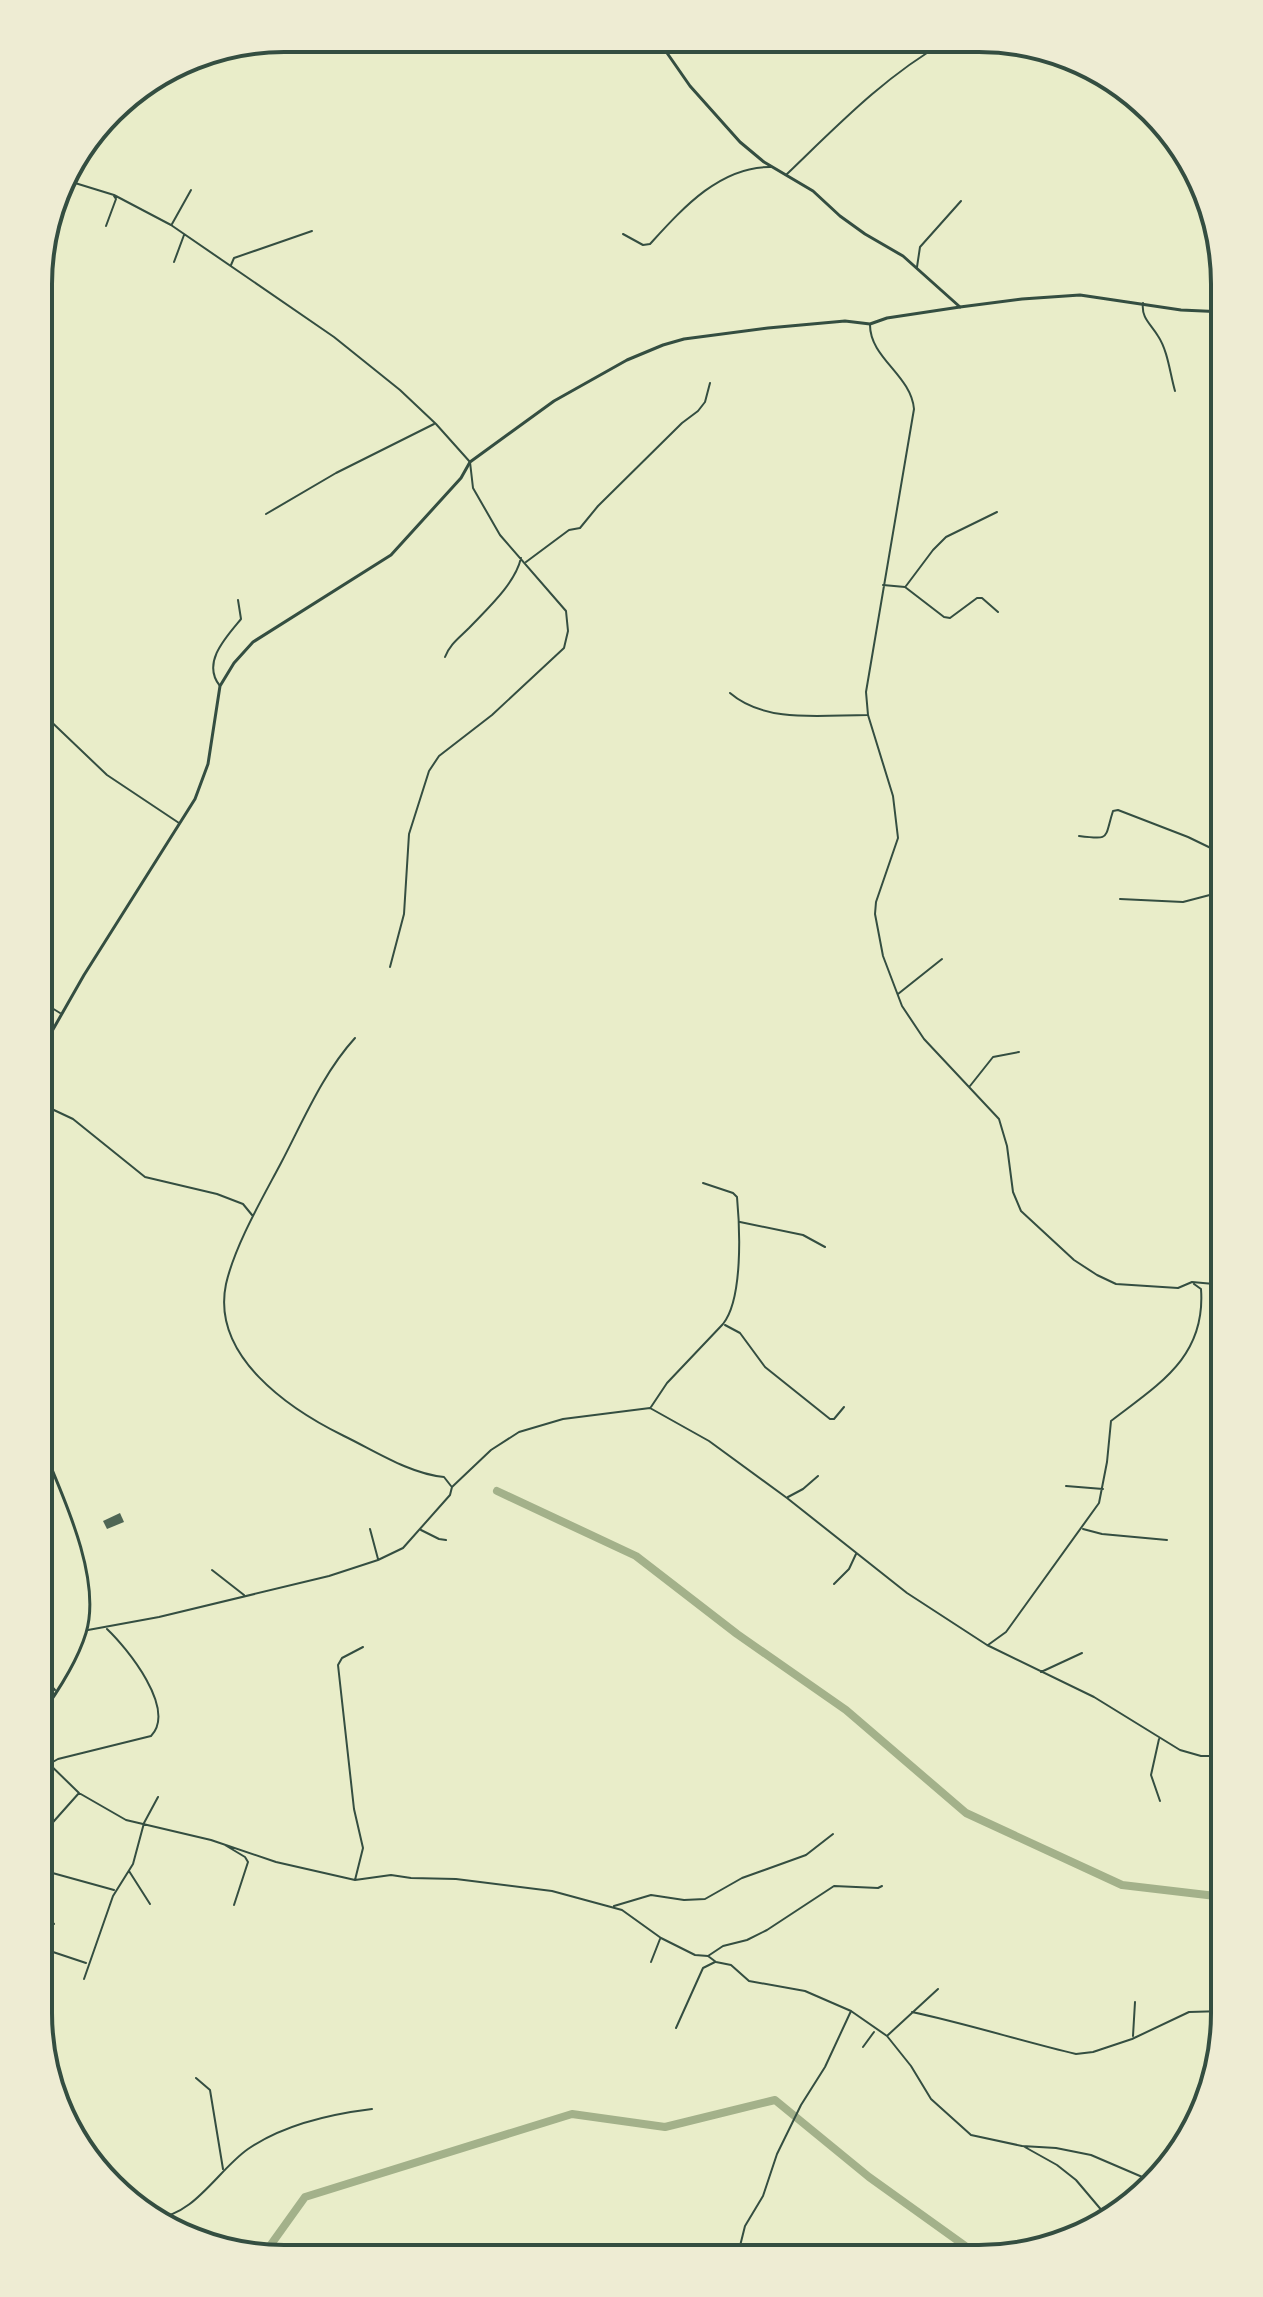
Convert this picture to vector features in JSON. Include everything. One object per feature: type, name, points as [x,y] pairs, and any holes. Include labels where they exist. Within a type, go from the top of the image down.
[{"type":"main road","points":[[667,52],[721,123],[746,147],[813,191],[865,234],[917,267],[960,307]]},
{"type":"main road","points":[[52,1029],[180,824],[203,781],[220,686],[234,663],[253,642],[391,555],[461,478],[470,462],[578,387],[627,360],[684,339],[811,323],[845,321],[870,324],[887,318],[960,307],[1080,295],[1211,312]]},
{"type":"main road","points":[[52,1468],[74,1523],[88,1587],[87,1630],[75,1660],[52,1696]]},
{"type":"street","points":[[786,175],[877,89],[928,52]]},
{"type":"street","points":[[623,234],[643,245],[650,244],[681,210],[702,193],[747,169],[774,167]]},
{"type":"street","points":[[76,183],[114,195],[171,225],[334,337],[400,390],[470,462],[473,488],[500,535],[566,611],[567,642],[559,653],[492,715],[439,756],[429,771],[409,834],[404,914],[390,967]]},
{"type":"street","points":[[171,225],[191,190]]},
{"type":"street","points":[[106,226],[116,199],[114,195]]},
{"type":"street","points":[[917,267],[920,247],[961,201]]},
{"type":"street","points":[[230,267],[234,258],[312,231]]},
{"type":"street","points":[[174,262],[185,234]]},
{"type":"street","points":[[1143,303],[1142,312],[1161,341],[1175,391]]},
{"type":"street","points":[[870,324],[871,340],[911,391],[914,409],[866,692],[868,715],[885,765],[898,838],[875,914],[883,956],[897,995],[924,1039],[1002,1125],[1013,1192],[1021,1211],[1062,1251],[1116,1284],[1178,1288],[1192,1282],[1211,1284]]},
{"type":"street","points":[[525,563],[569,530],[580,528],[598,506],[698,411],[705,402],[710,383]]},
{"type":"street","points":[[266,514],[343,469],[436,424]]},
{"type":"street","points":[[905,587],[946,537],[997,512]]},
{"type":"street","points":[[445,657],[451,644],[488,608],[518,571],[521,557]]},
{"type":"street","points":[[883,585],[905,587],[944,617],[950,618],[977,598],[982,598],[998,612]]},
{"type":"street","points":[[220,686],[213,676],[216,659],[220,643],[241,619],[238,600]]},
{"type":"street","points":[[730,693],[743,704],[787,715],[868,715]]},
{"type":"street","points":[[52,722],[107,775],[180,824]]},
{"type":"street","points":[[1079,836],[1101,840],[1111,827],[1113,811],[1118,810],[1211,848]]},
{"type":"street","points":[[1120,899],[1183,902],[1211,895]]},
{"type":"street","points":[[897,995],[942,959]]},
{"type":"street","points":[[52,1008],[60,1013]]},
{"type":"street","points":[[355,1038],[341,1055],[303,1120],[253,1216],[226,1288],[229,1324],[240,1354],[250,1369],[298,1412],[396,1461],[431,1476],[444,1477],[452,1487]]},
{"type":"street","points":[[969,1087],[993,1057],[1019,1052]]},
{"type":"street","points":[[52,1109],[73,1119],[145,1177],[222,1195],[243,1204],[253,1216]]},
{"type":"street","points":[[650,1408],[667,1383],[730,1313],[739,1222],[735,1194],[703,1183]]},
{"type":"street","points":[[739,1222],[803,1235],[825,1247]]},
{"type":"street","points":[[987,1645],[1006,1632],[1099,1503],[1110,1423],[1177,1367],[1194,1340],[1202,1301],[1201,1289],[1192,1282]]},
{"type":"street","points":[[723,1324],[740,1333],[765,1367],[830,1419],[834,1419],[844,1407]]},
{"type":"street","points":[[87,1630],[159,1617],[329,1576],[378,1560],[403,1548],[450,1495],[452,1487],[491,1450],[519,1432],[563,1419],[650,1408],[709,1441],[930,1609],[987,1645],[1094,1697],[1191,1753],[1211,1755]]},
{"type":"street","points":[[787,1498],[818,1476]]},
{"type":"street","points":[[1066,1486],[1103,1489]]},
{"type":"street","points":[[370,1529],[378,1560]]},
{"type":"street","points":[[420,1529],[446,1540]]},
{"type":"street","points":[[1082,1529],[1167,1540]]},
{"type":"street","points":[[834,1584],[849,1569],[856,1554]]},
{"type":"street","points":[[212,1570],[244,1595]]},
{"type":"street","points":[[52,1763],[151,1736],[156,1730],[158,1712],[141,1667],[106,1627]]},
{"type":"street","points":[[355,1880],[363,1848],[351,1787],[338,1665],[342,1658],[363,1647]]},
{"type":"street","points":[[1040,1672],[1082,1653]]},
{"type":"street","points":[[52,1687],[55,1691]]},
{"type":"street","points":[[1159,1737],[1151,1775],[1160,1801]]},
{"type":"street","points":[[52,1766],[79,1793],[126,1820],[221,1843],[276,1862],[355,1880],[387,1875],[466,1880],[552,1891],[626,1911],[661,1938],[695,1955],[708,1956],[716,1962],[735,1967],[749,1981],[801,1990],[851,2011],[887,2036],[911,2066],[931,2099],[971,2135],[1022,2146],[1091,2155],[1142,2177]]},
{"type":"street","points":[[52,1823],[79,1793]]},
{"type":"street","points":[[84,1979],[116,1891],[137,1855],[144,1823],[158,1797]]},
{"type":"street","points":[[612,1907],[651,1895],[684,1900],[705,1899],[742,1878],[806,1855],[833,1834]]},
{"type":"street","points":[[221,1843],[247,1859],[234,1905]]},
{"type":"street","points":[[129,1870],[150,1904]]},
{"type":"street","points":[[52,1873],[116,1891]]},
{"type":"street","points":[[708,1956],[723,1946],[747,1940],[767,1930],[834,1886],[882,1886]]},
{"type":"street","points":[[651,1962],[661,1938]]},
{"type":"street","points":[[52,1951],[89,1963]]},
{"type":"street","points":[[676,2028],[703,1968],[716,1962]]},
{"type":"street","points":[[887,2036],[938,1989]]},
{"type":"street","points":[[1132,2039],[1135,2002]]},
{"type":"street","points":[[740,2245],[745,2226],[763,2196],[777,2154],[801,2105],[825,2067],[851,2011]]},
{"type":"street","points":[[912,2012],[944,2017],[1076,2054],[1093,2052],[1132,2039],[1189,2012],[1211,2011]]},
{"type":"street","points":[[863,2047],[875,2030]]},
{"type":"street","points":[[196,2078],[210,2090],[223,2170]]},
{"type":"street","points":[[172,2216],[248,2149],[267,2138],[328,2115],[372,2109]]},
{"type":"street","points":[[1022,2146],[1057,2165],[1076,2180],[1101,2210]]},
{"type":"street","points":[[395,2245],[422,2245]]},
{"type":"building","points":[[120,1513],[124,1522],[107,1529],[103,1521]]},
{"type":"waterway","points":[[497,1491],[636,1556],[737,1634],[846,1710],[966,1813],[1122,1885],[1211,1895]]},
{"type":"waterway","points":[[271,2244],[305,2197],[572,2114],[665,2127],[775,2100],[869,2177],[964,2245]]}]
